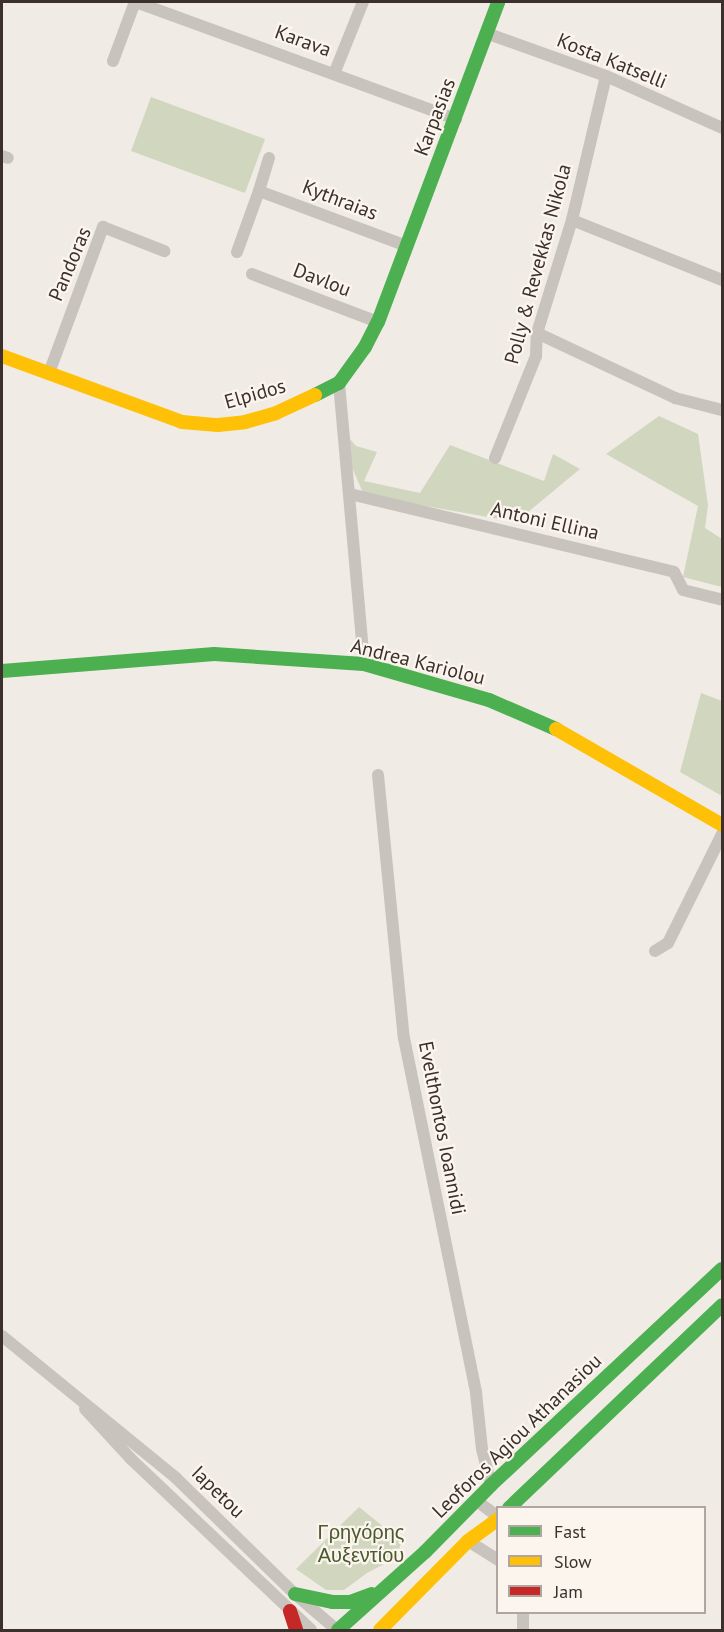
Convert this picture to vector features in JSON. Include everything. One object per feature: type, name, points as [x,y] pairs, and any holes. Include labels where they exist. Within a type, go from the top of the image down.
[{"type":"street","points":[[113,61],[136,2]]},
{"type":"street","name":"Karava","points":[[136,2],[456,119]]},
{"type":"street","points":[[334,74],[363,2]]},
{"type":"street","name":"Karpasias","points":[[407,246],[498,2]]},
{"type":"street","name":"Kosta Katselli","points":[[486,33],[606,76],[723,128]]},
{"type":"street","name":"Polly & Revekkas Nikola","points":[[495,458],[536,356],[537,333],[572,220],[606,76]]},
{"type":"street","points":[[237,252],[269,158]]},
{"type":"street","name":"Kythraias","points":[[259,191],[407,246]]},
{"type":"street","points":[[572,220],[723,280]]},
{"type":"street","name":"Pandoras","points":[[49,373],[103,227],[164,251]]},
{"type":"street","name":"Elpidos","points":[[2,356],[182,422],[218,425],[245,422],[276,413],[339,383],[365,348],[378,322],[407,246]]},
{"type":"street","name":"Davlou","points":[[252,274],[378,322]]},
{"type":"street","points":[[537,333],[675,398],[723,410]]},
{"type":"street","points":[[339,383],[364,664]]},
{"type":"street","name":"Antoni Ellina","points":[[350,494],[674,572],[683,590],[720,599]]},
{"type":"street","name":"Andrea Kariolou","points":[[2,670],[214,654],[273,656],[364,664],[489,700],[556,729],[723,825]]},
{"type":"street","name":"Evelthontos Ioannidi","points":[[378,775],[404,1038],[476,1393],[482,1449],[491,1485]]},
{"type":"street","points":[[655,951],[668,943],[723,834]]},
{"type":"street","name":"Leoforos Agiou Athanasiou","points":[[337,1630],[723,1269]]},
{"type":"street","points":[[511,1506],[723,1305]]},
{"type":"street","name":"Iapetou","points":[[2,1335],[176,1478],[295,1594],[337,1630]]},
{"type":"street","name":"Iapetou","points":[[66,1388],[131,1459],[311,1630]]},
{"type":"street","points":[[477,1501],[496,1516]]},
{"type":"street","points":[[380,1630],[468,1541],[496,1520]]},
{"type":"street","points":[[468,1541],[496,1559]]},
{"type":"street","points":[[295,1594],[330,1602],[350,1602],[381,1591]]},
{"type":"street","points":[[290,1611],[296,1630]]},
{"type":"street","points":[[523,1614],[523,1630]]},
{"type":"green space","points":[[151,97],[265,139],[245,193],[131,151]]},
{"type":"green space","points":[[659,416],[698,434],[708,505],[705,528],[722,539],[722,587],[683,577],[698,506],[606,454]]},
{"type":"green space","points":[[350,439],[356,446],[377,452],[364,481],[420,493],[450,445],[544,481],[553,454],[580,469],[516,522],[364,495],[350,463]]},
{"type":"green space","points":[[701,693],[722,701],[722,796],[680,772]]},
{"type":"green space","name":"Γρηγόρης Αυξεντίου","points":[[359,1507],[401,1541],[398,1557],[367,1573],[344,1590],[326,1590],[296,1569]]},
{"type":"traffic: fast","points":[[315,395],[339,383],[365,347],[378,322],[498,2]]},
{"type":"traffic: fast","points":[[2,671],[214,654],[364,664],[489,700],[556,729]]},
{"type":"traffic: fast","points":[[338,1630],[425,1552],[491,1485],[722,1269]]},
{"type":"traffic: fast","points":[[511,1506],[722,1305]]},
{"type":"traffic: fast","points":[[295,1594],[333,1602],[350,1602],[372,1594]]},
{"type":"traffic: slow","points":[[2,356],[182,422],[218,425],[245,422],[276,413],[315,395]]},
{"type":"traffic: slow","points":[[556,729],[722,825]]},
{"type":"traffic: slow","points":[[380,1630],[468,1541],[496,1520]]},
{"type":"traffic: jam","points":[[290,1611],[296,1630]]}]
